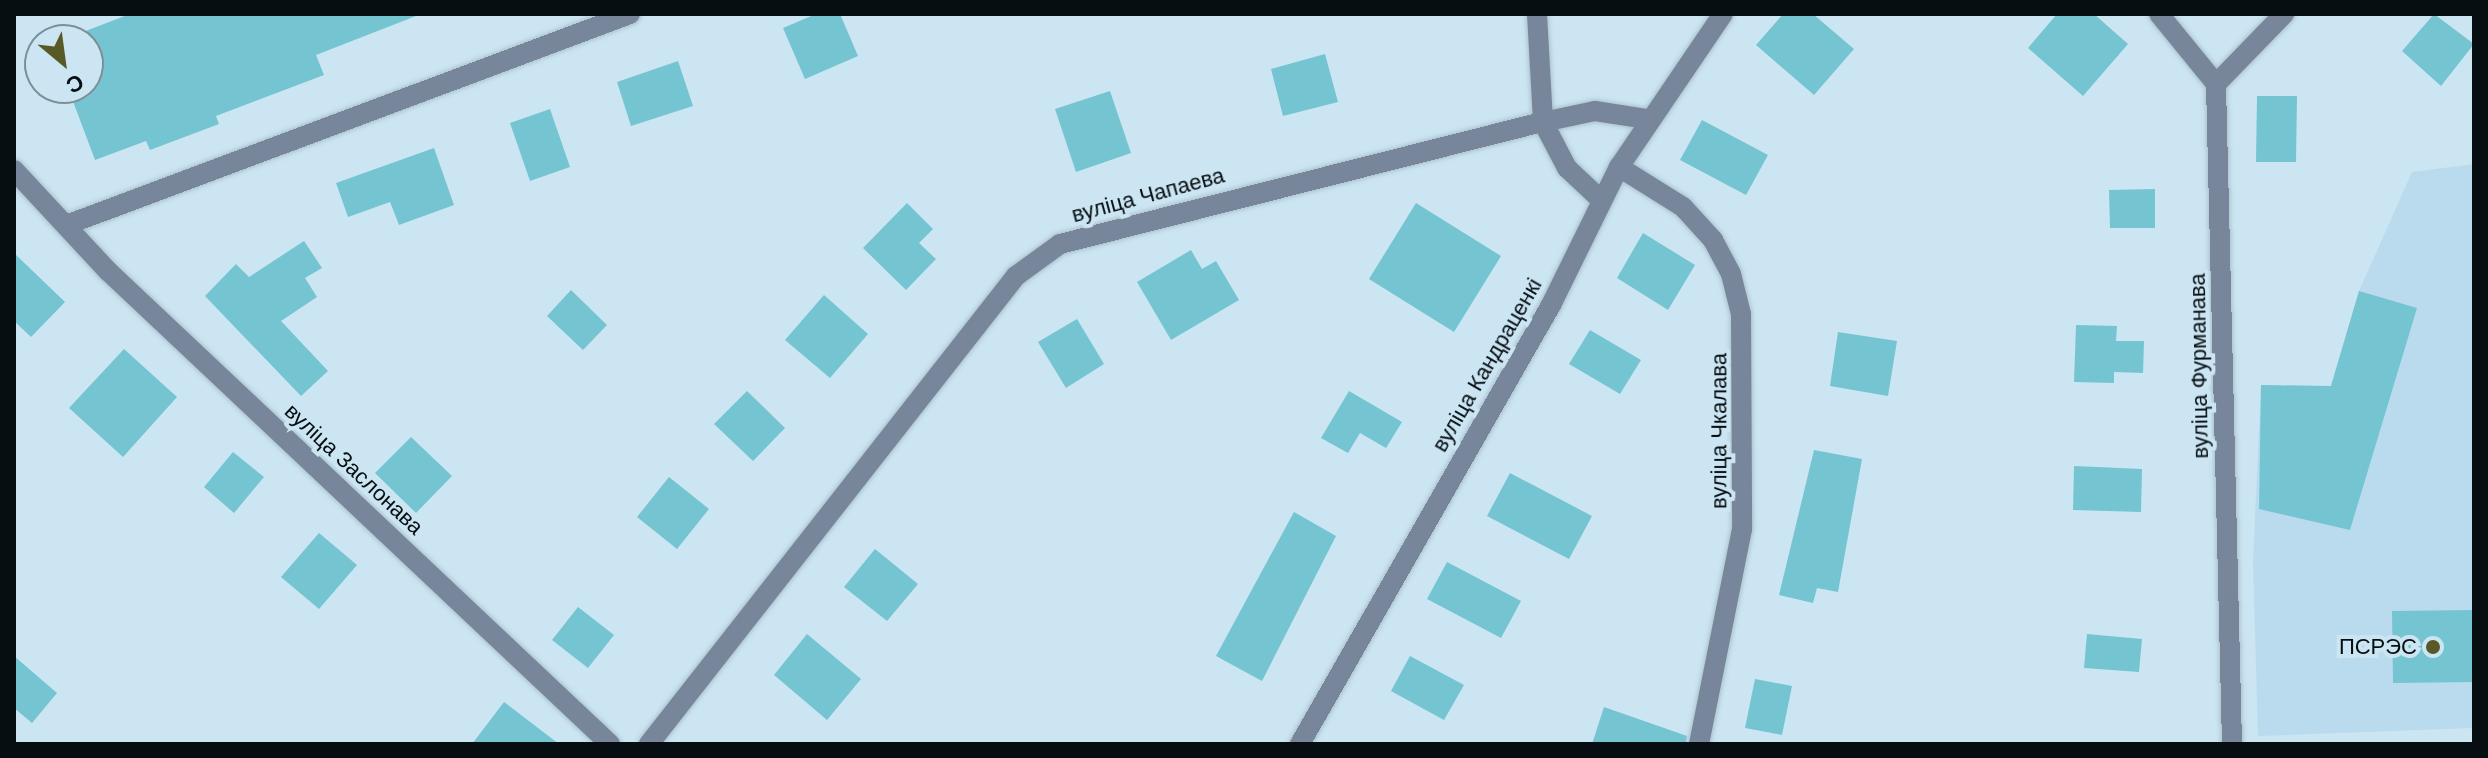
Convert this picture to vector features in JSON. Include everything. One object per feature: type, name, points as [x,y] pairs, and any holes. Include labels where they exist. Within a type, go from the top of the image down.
[{"type":"street","points":[[69,224],[630,14]]},
{"type":"street","points":[[1537,14],[1543,122],[1567,168],[1600,199]]},
{"type":"street","name":"вуліца Кандраценкі","points":[[1300,744],[1551,305],[1600,199],[1647,119],[1723,14]]},
{"type":"street","points":[[2159,14],[2216,84],[2284,14]]},
{"type":"street","name":"вуліца Фурманава","points":[[2216,84],[2232,744]]},
{"type":"street","name":"вуліца Чапаева","points":[[649,744],[1016,276],[1060,244],[1543,122],[1595,111],[1647,119]]},
{"type":"street","name":"вуліца Чкалава","points":[[1619,167],[1683,207],[1713,240],[1731,274],[1741,314],[1742,529],[1699,744]]},
{"type":"street","name":"вуліца Заслонава","points":[[14,170],[69,224],[108,271],[610,744]]},
{"type":"shaded area","points":[[2474,164],[2474,728],[2258,736],[2253,562],[2261,385],[2281,385],[2324,408],[2359,291],[2412,172]]},
{"type":"building","points":[[130,14],[416,14],[316,55],[324,75],[216,116],[219,124],[150,150],[146,141],[95,160],[74,104],[104,104],[104,24]]},
{"type":"building","points":[[816,14],[840,14],[858,56],[805,79],[783,28]]},
{"type":"building","points":[[1783,14],[1813,14],[1854,49],[1814,95],[1756,45]]},
{"type":"building","points":[[2057,14],[2094,14],[2128,44],[2083,96],[2028,48]]},
{"type":"building","points":[[2434,14],[2474,44],[2441,86],[2402,51]]},
{"type":"building","points":[[1325,54],[1338,102],[1283,116],[1271,69]]},
{"type":"building","points":[[678,61],[693,106],[631,126],[617,82]]},
{"type":"building","points":[[1110,91],[1131,153],[1076,172],[1055,109]]},
{"type":"building","points":[[2257,96],[2297,96],[2296,162],[2256,162]]},
{"type":"building","points":[[550,109],[570,167],[530,181],[510,123]]},
{"type":"building","points":[[1702,120],[1768,155],[1746,195],[1680,160]]},
{"type":"building","points":[[434,148],[454,205],[399,225],[390,202],[348,217],[336,183]]},
{"type":"building","points":[[2155,189],[2155,228],[2110,228],[2109,190]]},
{"type":"building","points":[[907,203],[933,229],[919,243],[936,259],[906,290],[863,248]]},
{"type":"building","points":[[1416,203],[1501,256],[1454,332],[1369,279]]},
{"type":"building","points":[[1643,233],[1695,265],[1668,310],[1617,278]]},
{"type":"building","points":[[304,241],[322,268],[305,278],[317,297],[281,321],[328,371],[301,396],[205,296],[236,264],[249,277]]},
{"type":"building","points":[[1191,250],[1202,269],[1216,261],[1239,300],[1171,340],[1137,282]]},
{"type":"building","points":[[14,253],[65,302],[31,337],[14,321]]},
{"type":"building","points":[[571,290],[607,325],[583,350],[547,316]]},
{"type":"building","points":[[2359,291],[2417,308],[2350,530],[2259,509],[2261,385],[2331,386]]},
{"type":"building","points":[[824,295],[868,334],[830,378],[785,340]]},
{"type":"building","points":[[1077,319],[1104,364],[1066,388],[1038,342]]},
{"type":"building","points":[[2076,325],[2117,326],[2116,341],[2144,341],[2143,373],[2114,372],[2114,383],[2074,382]]},
{"type":"building","points":[[1590,330],[1641,360],[1620,394],[1569,364]]},
{"type":"building","points":[[1838,332],[1897,341],[1888,396],[1830,386]]},
{"type":"building","points":[[124,349],[177,397],[123,457],[69,408]]},
{"type":"building","points":[[747,391],[785,428],[753,461],[714,424]]},
{"type":"building","points":[[1349,391],[1402,422],[1386,448],[1360,433],[1348,453],[1321,438]]},
{"type":"building","points":[[411,437],[452,476],[416,513],[375,473]]},
{"type":"building","points":[[1814,450],[1862,459],[1838,592],[1817,588],[1813,603],[1779,595]]},
{"type":"building","points":[[233,452],[264,477],[234,513],[204,487]]},
{"type":"building","points":[[2074,466],[2142,469],[2141,512],[2073,510]]},
{"type":"building","points":[[1510,473],[1592,516],[1569,559],[1487,516]]},
{"type":"building","points":[[669,477],[709,509],[677,549],[637,517]]},
{"type":"building","points":[[1294,512],[1336,536],[1262,681],[1216,656]]},
{"type":"building","points":[[319,533],[357,565],[319,609],[281,577]]},
{"type":"building","points":[[875,549],[918,584],[887,621],[844,587]]},
{"type":"building","points":[[1447,562],[1521,601],[1501,638],[1427,599]]},
{"type":"building","points":[[578,607],[614,635],[588,668],[552,640]]},
{"type":"building","name":"ПСРЭС","points":[[2474,610],[2474,682],[2393,683],[2392,611]]},
{"type":"building","points":[[807,634],[861,679],[827,720],[774,675]]},
{"type":"building","points":[[2087,634],[2142,639],[2139,672],[2084,668]]},
{"type":"building","points":[[14,656],[57,693],[32,723],[14,708]]},
{"type":"building","points":[[1410,656],[1464,685],[1444,720],[1391,691]]},
{"type":"building","points":[[1755,679],[1792,686],[1782,735],[1745,728]]},
{"type":"building","points":[[504,702],[559,744],[472,744]]},
{"type":"building","points":[[1604,707],[1687,736],[1686,744],[1592,744]]},
{"type":"place","name":"ПСРЭС","points":[[2433,647]]}]
